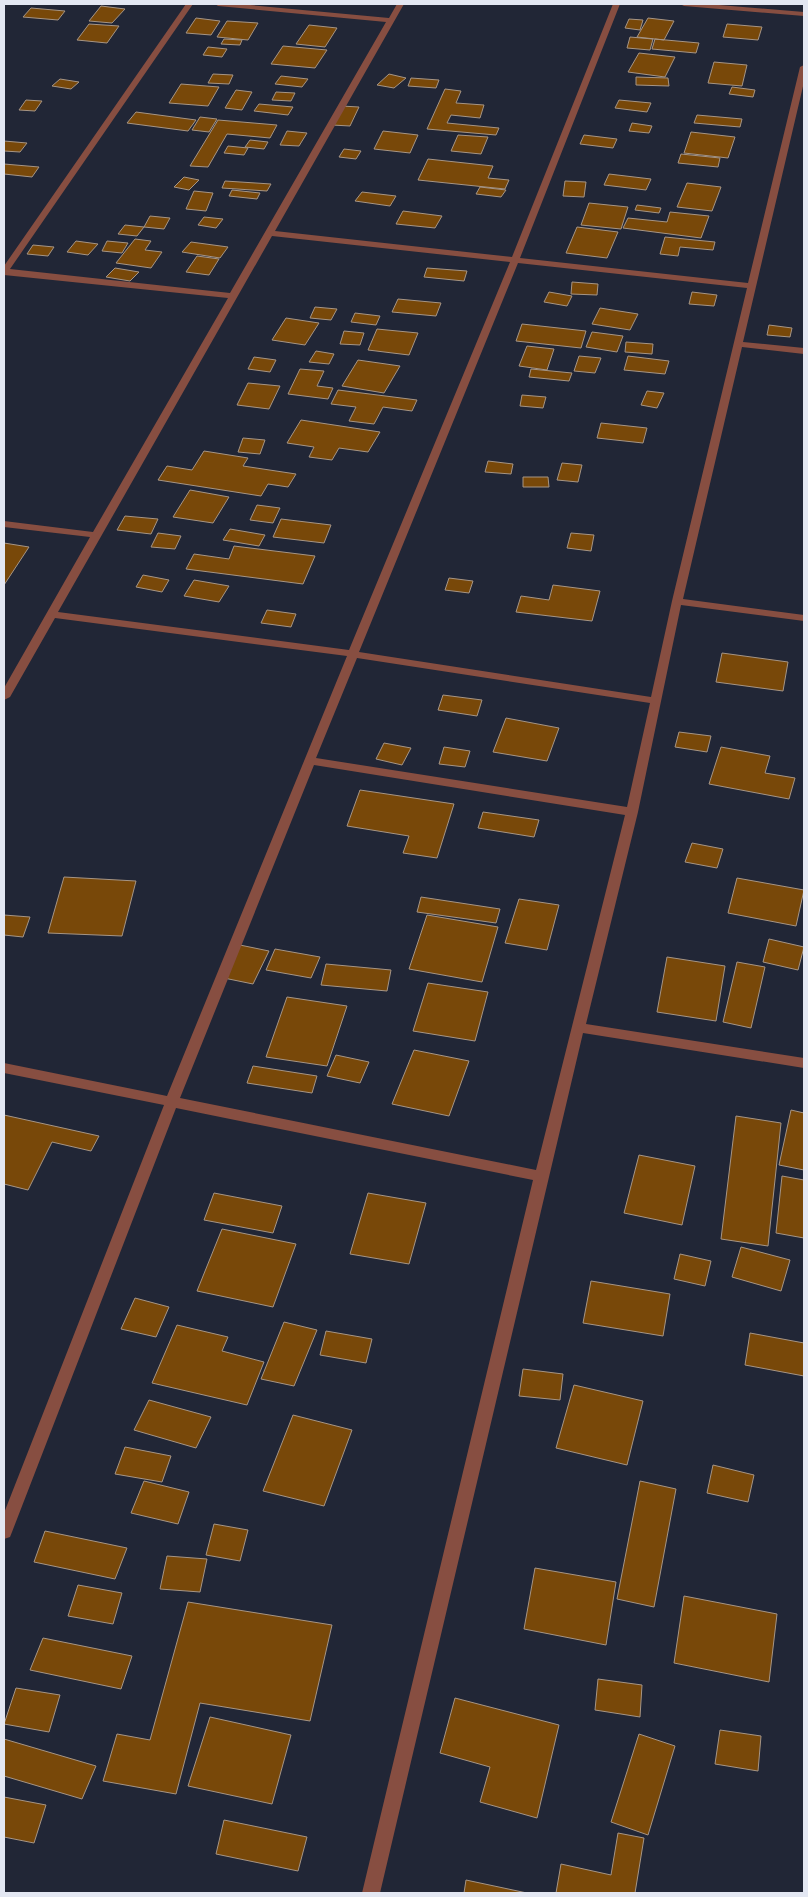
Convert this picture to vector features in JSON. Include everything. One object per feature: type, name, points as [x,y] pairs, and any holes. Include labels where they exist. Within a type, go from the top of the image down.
[{"type":"street","points":[[189,4],[4,271],[234,296]]},
{"type":"street","points":[[218,4],[391,20]]},
{"type":"street","points":[[4,697],[400,4]]},
{"type":"street","points":[[4,1532],[171,1103],[353,654],[465,385],[617,4]]},
{"type":"street","points":[[684,4],[804,14]]},
{"type":"street","points":[[371,1893],[541,1176],[632,812],[677,601],[804,67]]},
{"type":"street","points":[[270,233],[752,286]]},
{"type":"street","points":[[738,344],[804,351]]},
{"type":"street","points":[[4,524],[97,535]]},
{"type":"street","points":[[677,601],[804,618]]},
{"type":"street","points":[[50,614],[353,654],[657,701]]},
{"type":"street","points":[[310,761],[632,812]]},
{"type":"street","points":[[578,1027],[804,1063]]},
{"type":"street","points":[[4,1068],[541,1176]]},
{"type":"building","points":[[101,6],[125,9],[112,23],[89,21]]},
{"type":"building","points":[[31,8],[65,11],[58,20],[23,17]]},
{"type":"building","points":[[196,18],[220,21],[211,35],[186,33]]},
{"type":"building","points":[[648,18],[674,21],[664,40],[637,37]]},
{"type":"building","points":[[629,19],[643,20],[640,30],[625,28]]},
{"type":"building","points":[[227,21],[258,23],[248,40],[217,37]]},
{"type":"building","points":[[89,24],[119,26],[107,43],[77,40]]},
{"type":"building","points":[[727,24],[762,27],[758,40],[723,37]]},
{"type":"building","points":[[309,25],[337,28],[325,47],[296,44]]},
{"type":"building","points":[[630,37],[653,39],[650,50],[627,48]]},
{"type":"building","points":[[224,39],[242,40],[240,45],[221,44]]},
{"type":"building","points":[[655,39],[699,43],[696,53],[652,49]]},
{"type":"building","points":[[283,46],[327,50],[315,68],[271,64]]},
{"type":"building","points":[[208,47],[227,49],[222,57],[203,55]]},
{"type":"building","points":[[639,53],[675,57],[665,77],[628,72]]},
{"type":"building","points":[[714,62],[747,65],[742,86],[708,83]]},
{"type":"building","points":[[213,74],[233,75],[229,84],[208,83]]},
{"type":"building","points":[[389,74],[406,78],[394,88],[377,85]]},
{"type":"building","points":[[281,76],[308,79],[302,87],[275,84]]},
{"type":"building","points":[[636,77],[668,78],[669,86],[636,85]]},
{"type":"building","points":[[411,78],[439,80],[436,88],[408,86]]},
{"type":"building","points":[[60,79],[79,82],[71,89],[52,86]]},
{"type":"building","points":[[181,84],[219,87],[208,106],[169,103]]},
{"type":"building","points":[[732,87],[755,90],[753,97],[729,94]]},
{"type":"building","points":[[445,89],[461,91],[456,103],[484,105],[480,118],[451,115],[447,123],[499,128],[496,135],[427,129]]},
{"type":"building","points":[[236,90],[252,92],[242,110],[225,108]]},
{"type":"building","points":[[276,92],[295,93],[291,101],[272,100]]},
{"type":"building","points":[[26,100],[42,101],[35,111],[19,110]]},
{"type":"building","points":[[619,100],[651,103],[647,112],[615,108]]},
{"type":"building","points":[[259,104],[293,107],[288,115],[254,111]]},
{"type":"building","points":[[341,106],[359,107],[350,126],[332,125]]},
{"type":"building","points":[[136,112],[196,120],[188,131],[127,123]]},
{"type":"building","points":[[697,115],[742,119],[740,127],[694,123]]},
{"type":"building","points":[[200,117],[217,119],[209,132],[192,130]]},
{"type":"building","points":[[218,120],[277,125],[270,138],[227,134],[208,167],[190,166]]},
{"type":"building","points":[[632,123],[652,126],[649,133],[629,131]]},
{"type":"building","points":[[287,131],[307,133],[299,146],[280,145]]},
{"type":"building","points":[[383,131],[418,135],[410,153],[374,149]]},
{"type":"building","points":[[691,132],[735,137],[728,158],[684,153]]},
{"type":"building","points":[[458,135],[488,137],[481,154],[451,151]]},
{"type":"building","points":[[584,135],[617,139],[613,148],[580,144]]},
{"type":"building","points":[[250,140],[268,142],[264,149],[245,147]]},
{"type":"building","points":[[4,141],[27,143],[20,152],[4,151]]},
{"type":"building","points":[[228,146],[248,148],[244,155],[224,153]]},
{"type":"building","points":[[344,149],[361,151],[356,159],[339,157]]},
{"type":"building","points":[[681,154],[720,158],[718,167],[678,163]]},
{"type":"building","points":[[428,159],[493,166],[488,178],[509,180],[505,189],[418,180]]},
{"type":"building","points":[[4,164],[39,167],[32,177],[4,174]]},
{"type":"building","points":[[609,174],[651,179],[646,190],[604,185]]},
{"type":"building","points":[[184,177],[199,180],[189,190],[174,187]]},
{"type":"building","points":[[225,181],[271,184],[267,191],[222,188]]},
{"type":"building","points":[[565,181],[586,182],[584,197],[563,196]]},
{"type":"building","points":[[687,183],[721,187],[712,211],[677,207]]},
{"type":"building","points":[[480,187],[506,190],[501,197],[476,194]]},
{"type":"building","points":[[232,190],[260,193],[257,199],[229,196]]},
{"type":"building","points":[[194,191],[213,193],[206,211],[186,209]]},
{"type":"building","points":[[362,192],[396,196],[390,206],[355,201]]},
{"type":"building","points":[[589,203],[628,207],[621,229],[581,225]]},
{"type":"building","points":[[637,205],[661,208],[659,213],[635,210]]},
{"type":"building","points":[[403,211],[442,216],[435,228],[396,224]]},
{"type":"building","points":[[670,212],[709,216],[701,238],[623,228],[628,218],[667,222]]},
{"type":"building","points":[[150,216],[170,218],[164,229],[144,227]]},
{"type":"building","points":[[204,217],[223,219],[216,228],[198,225]]},
{"type":"building","points":[[125,225],[144,227],[137,236],[118,234]]},
{"type":"building","points":[[577,227],[618,232],[607,258],[566,253]]},
{"type":"building","points":[[665,237],[715,242],[713,250],[680,247],[678,256],[660,254]]},
{"type":"building","points":[[135,239],[151,241],[145,250],[162,252],[151,268],[116,263]]},
{"type":"building","points":[[76,241],[98,244],[88,255],[67,252]]},
{"type":"building","points":[[107,241],[128,243],[122,253],[102,251]]},
{"type":"building","points":[[191,242],[228,247],[220,258],[182,252]]},
{"type":"building","points":[[33,245],[54,247],[48,256],[27,254]]},
{"type":"building","points":[[197,256],[219,259],[209,275],[186,272]]},
{"type":"building","points":[[115,268],[139,272],[130,281],[106,277]]},
{"type":"building","points":[[427,268],[467,271],[464,281],[424,277]]},
{"type":"building","points":[[572,282],[598,284],[597,295],[571,294]]},
{"type":"building","points":[[549,292],[572,296],[567,306],[544,302]]},
{"type":"building","points":[[692,292],[717,295],[714,306],[689,304]]},
{"type":"building","points":[[398,299],[441,303],[436,316],[392,312]]},
{"type":"building","points":[[315,307],[337,309],[331,320],[310,318]]},
{"type":"building","points":[[600,308],[638,314],[630,330],[592,324]]},
{"type":"building","points":[[355,313],[380,316],[376,325],[351,322]]},
{"type":"building","points":[[286,318],[319,323],[305,345],[272,340]]},
{"type":"building","points":[[522,324],[586,331],[581,348],[516,341]]},
{"type":"building","points":[[769,325],[792,328],[790,337],[767,335]]},
{"type":"building","points":[[377,329],[418,333],[409,355],[368,350]]},
{"type":"building","points":[[344,331],[364,333],[360,345],[340,344]]},
{"type":"building","points":[[592,332],[623,336],[617,352],[586,347]]},
{"type":"building","points":[[626,342],[653,344],[652,354],[625,352]]},
{"type":"building","points":[[527,346],[554,349],[547,370],[519,366]]},
{"type":"building","points":[[316,351],[334,354],[329,364],[309,362]]},
{"type":"building","points":[[579,356],[601,358],[595,373],[574,371]]},
{"type":"building","points":[[628,356],[669,361],[665,374],[624,370]]},
{"type":"building","points":[[254,357],[276,360],[270,372],[248,369]]},
{"type":"building","points":[[358,360],[400,366],[384,393],[342,386]]},
{"type":"building","points":[[300,369],[324,371],[317,386],[333,388],[328,399],[288,394]]},
{"type":"building","points":[[531,369],[572,373],[569,381],[529,377]]},
{"type":"building","points":[[248,383],[280,386],[269,409],[237,405]]},
{"type":"building","points":[[338,390],[417,400],[412,411],[383,407],[374,424],[349,421],[356,407],[331,404]]},
{"type":"building","points":[[647,391],[664,393],[657,408],[641,405]]},
{"type":"building","points":[[522,395],[546,397],[543,408],[520,406]]},
{"type":"building","points":[[301,420],[380,432],[368,452],[339,448],[332,460],[309,457],[314,447],[287,443]]},
{"type":"building","points":[[601,423],[647,428],[643,443],[597,438]]},
{"type":"building","points":[[243,438],[265,440],[260,454],[238,452]]},
{"type":"building","points":[[204,451],[248,458],[243,466],[296,474],[288,487],[268,484],[261,496],[158,480],[167,466],[192,470]]},
{"type":"building","points":[[488,461],[513,464],[511,474],[485,472]]},
{"type":"building","points":[[562,463],[582,465],[578,482],[557,480]]},
{"type":"building","points":[[523,477],[548,477],[549,487],[523,487]]},
{"type":"building","points":[[190,490],[229,497],[213,523],[173,517]]},
{"type":"building","points":[[257,505],[280,508],[273,523],[250,520]]},
{"type":"building","points":[[125,516],[158,519],[151,534],[117,530]]},
{"type":"building","points":[[281,519],[331,525],[324,543],[273,537]]},
{"type":"building","points":[[230,529],[265,535],[259,546],[223,540]]},
{"type":"building","points":[[158,533],[181,536],[175,549],[151,547]]},
{"type":"building","points":[[571,533],[594,535],[591,551],[567,548]]},
{"type":"building","points":[[4,543],[29,547],[4,585]]},
{"type":"building","points":[[234,546],[315,556],[303,584],[186,569],[194,554],[229,559]]},
{"type":"building","points":[[143,575],[169,580],[162,592],[136,587]]},
{"type":"building","points":[[449,578],[473,581],[469,593],[445,590]]},
{"type":"building","points":[[194,580],[229,586],[219,602],[184,596]]},
{"type":"building","points":[[553,585],[600,591],[592,621],[516,612],[521,596],[549,600]]},
{"type":"building","points":[[267,610],[296,614],[291,627],[261,623]]},
{"type":"building","points":[[722,653],[788,662],[783,691],[716,682]]},
{"type":"building","points":[[443,695],[482,700],[477,716],[438,710]]},
{"type":"building","points":[[506,718],[559,728],[547,761],[493,752]]},
{"type":"building","points":[[679,732],[711,736],[707,752],[675,747]]},
{"type":"building","points":[[384,743],[411,748],[402,765],[376,759]]},
{"type":"building","points":[[444,747],[470,751],[465,767],[439,764]]},
{"type":"building","points":[[721,747],[770,756],[765,773],[795,778],[789,799],[709,784]]},
{"type":"building","points":[[360,790],[454,804],[437,858],[403,853],[409,836],[347,826]]},
{"type":"building","points":[[483,812],[539,820],[534,837],[478,828]]},
{"type":"building","points":[[692,843],[723,849],[717,868],[685,862]]},
{"type":"building","points":[[64,877],[136,881],[122,936],[48,933]]},
{"type":"building","points":[[737,878],[804,890],[796,926],[728,913]]},
{"type":"building","points":[[421,897],[500,909],[496,923],[417,912]]},
{"type":"building","points":[[519,899],[559,905],[547,950],[505,943]]},
{"type":"building","points":[[4,915],[30,917],[23,937],[4,935]]},
{"type":"building","points":[[427,915],[498,927],[482,982],[409,969]]},
{"type":"building","points":[[769,939],[804,947],[798,970],[763,962]]},
{"type":"building","points":[[235,944],[269,951],[253,984],[219,977]]},
{"type":"building","points":[[275,949],[320,957],[311,978],[266,970]]},
{"type":"building","points":[[667,957],[725,966],[716,1021],[657,1012]]},
{"type":"building","points":[[737,962],[765,967],[751,1028],[723,1022]]},
{"type":"building","points":[[326,964],[391,970],[387,991],[321,985]]},
{"type":"building","points":[[428,983],[488,992],[475,1041],[413,1031]]},
{"type":"building","points":[[287,997],[347,1006],[327,1066],[266,1057]]},
{"type":"building","points":[[414,1050],[469,1061],[449,1116],[392,1104]]},
{"type":"building","points":[[336,1055],[369,1062],[360,1083],[327,1076]]},
{"type":"building","points":[[253,1066],[317,1076],[312,1093],[247,1083]]},
{"type":"building","points":[[791,1110],[804,1113],[804,1170],[779,1165]]},
{"type":"building","points":[[4,1115],[99,1136],[91,1151],[52,1142],[28,1190],[4,1184]]},
{"type":"building","points":[[736,1116],[781,1123],[768,1246],[721,1239]]},
{"type":"building","points":[[639,1155],[695,1166],[682,1225],[624,1213]]},
{"type":"building","points":[[782,1176],[804,1180],[804,1238],[776,1233]]},
{"type":"building","points":[[214,1193],[282,1206],[273,1233],[204,1220]]},
{"type":"building","points":[[368,1193],[426,1203],[409,1264],[350,1254]]},
{"type":"building","points":[[222,1229],[296,1244],[273,1307],[197,1291]]},
{"type":"building","points":[[741,1247],[790,1260],[781,1291],[732,1277]]},
{"type":"building","points":[[680,1254],[711,1261],[705,1286],[674,1279]]},
{"type":"building","points":[[591,1281],[670,1294],[663,1336],[583,1323]]},
{"type":"building","points":[[135,1298],[169,1307],[156,1337],[121,1329]]},
{"type":"building","points":[[284,1322],[317,1330],[294,1386],[261,1379]]},
{"type":"building","points":[[177,1325],[228,1337],[222,1351],[264,1362],[247,1405],[152,1383]]},
{"type":"building","points":[[326,1331],[372,1339],[366,1363],[320,1355]]},
{"type":"building","points":[[750,1333],[804,1343],[804,1376],[745,1365]]},
{"type":"building","points":[[523,1369],[563,1374],[560,1400],[519,1396]]},
{"type":"building","points":[[574,1385],[643,1401],[627,1465],[556,1448]]},
{"type":"building","points":[[149,1400],[211,1417],[196,1448],[134,1430]]},
{"type":"building","points":[[293,1415],[352,1430],[324,1506],[263,1491]]},
{"type":"building","points":[[125,1447],[171,1456],[162,1482],[115,1474]]},
{"type":"building","points":[[713,1465],[754,1475],[748,1502],[707,1493]]},
{"type":"building","points":[[144,1481],[189,1492],[178,1524],[131,1513]]},
{"type":"building","points":[[640,1481],[676,1489],[654,1607],[617,1599]]},
{"type":"building","points":[[214,1524],[248,1530],[240,1561],[206,1555]]},
{"type":"building","points":[[45,1531],[127,1548],[115,1579],[34,1562]]},
{"type":"building","points":[[167,1556],[207,1559],[200,1592],[160,1589]]},
{"type":"building","points":[[535,1568],[616,1582],[606,1645],[524,1629]]},
{"type":"building","points":[[78,1585],[122,1593],[113,1624],[68,1616]]},
{"type":"building","points":[[684,1596],[777,1614],[769,1682],[674,1663]]},
{"type":"building","points":[[188,1602],[332,1625],[310,1721],[200,1703],[176,1794],[103,1781],[117,1734],[150,1740]]},
{"type":"building","points":[[43,1638],[132,1656],[121,1689],[30,1670]]},
{"type":"building","points":[[598,1679],[642,1685],[640,1717],[595,1710]]},
{"type":"building","points":[[16,1688],[60,1695],[49,1732],[4,1724]]},
{"type":"building","points":[[455,1698],[559,1725],[537,1818],[480,1802],[490,1767],[440,1753]]},
{"type":"building","points":[[210,1717],[291,1735],[272,1804],[188,1786]]},
{"type":"building","points":[[720,1730],[761,1736],[758,1771],[715,1764]]},
{"type":"building","points":[[639,1734],[675,1746],[648,1835],[611,1822]]},
{"type":"building","points":[[4,1739],[96,1766],[82,1799],[4,1776]]},
{"type":"building","points":[[4,1797],[46,1805],[34,1843],[4,1837]]},
{"type":"building","points":[[224,1820],[307,1837],[298,1871],[216,1854]]},
{"type":"building","points":[[618,1833],[644,1838],[635,1893],[556,1893],[561,1864],[611,1875]]},
{"type":"building","points":[[466,1880],[527,1893],[464,1893]]}]
